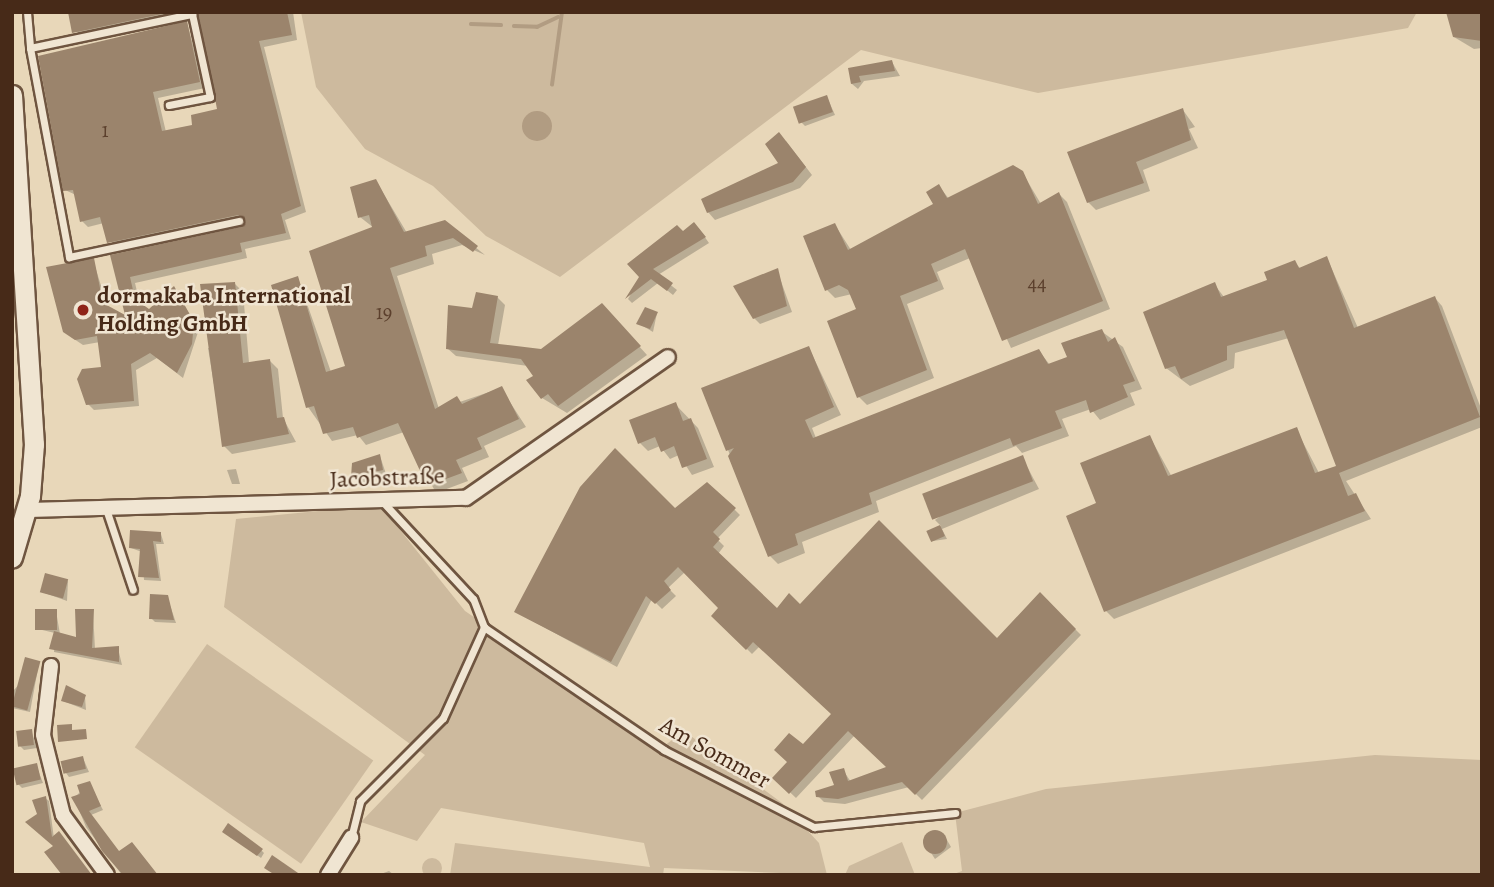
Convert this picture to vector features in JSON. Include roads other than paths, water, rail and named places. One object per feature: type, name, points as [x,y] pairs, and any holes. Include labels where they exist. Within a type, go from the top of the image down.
[{"type":"main road","points":[[12,95],[34,444],[27,510],[12,557]]},
{"type":"street","name":"Jacobstraße","points":[[27,510],[466,498],[668,357]]},
{"type":"street","points":[[51,666],[43,735],[63,815],[107,875]]},
{"type":"street","points":[[328,875],[351,838]]},
{"type":"lane","points":[[27,12],[30,48],[69,257],[239,221]]},
{"type":"lane","points":[[30,48],[192,14],[210,97],[169,105]]},
{"type":"lane","points":[[351,838],[360,801],[443,718],[484,627],[472,599],[382,500]]},
{"type":"lane","points":[[106,509],[133,590]]},
{"type":"lane","name":"Am Sommer","points":[[484,627],[664,750],[814,827],[955,813]]},
{"type":"waterway","points":[[552,85],[562,12]]},
{"type":"waterway","points":[[514,26],[537,27],[558,17]]},
{"type":"waterway","points":[[471,24],[501,25]]},
{"type":"place","name":"dormakaba International Holding GmbH","points":[[83,310]]}]
